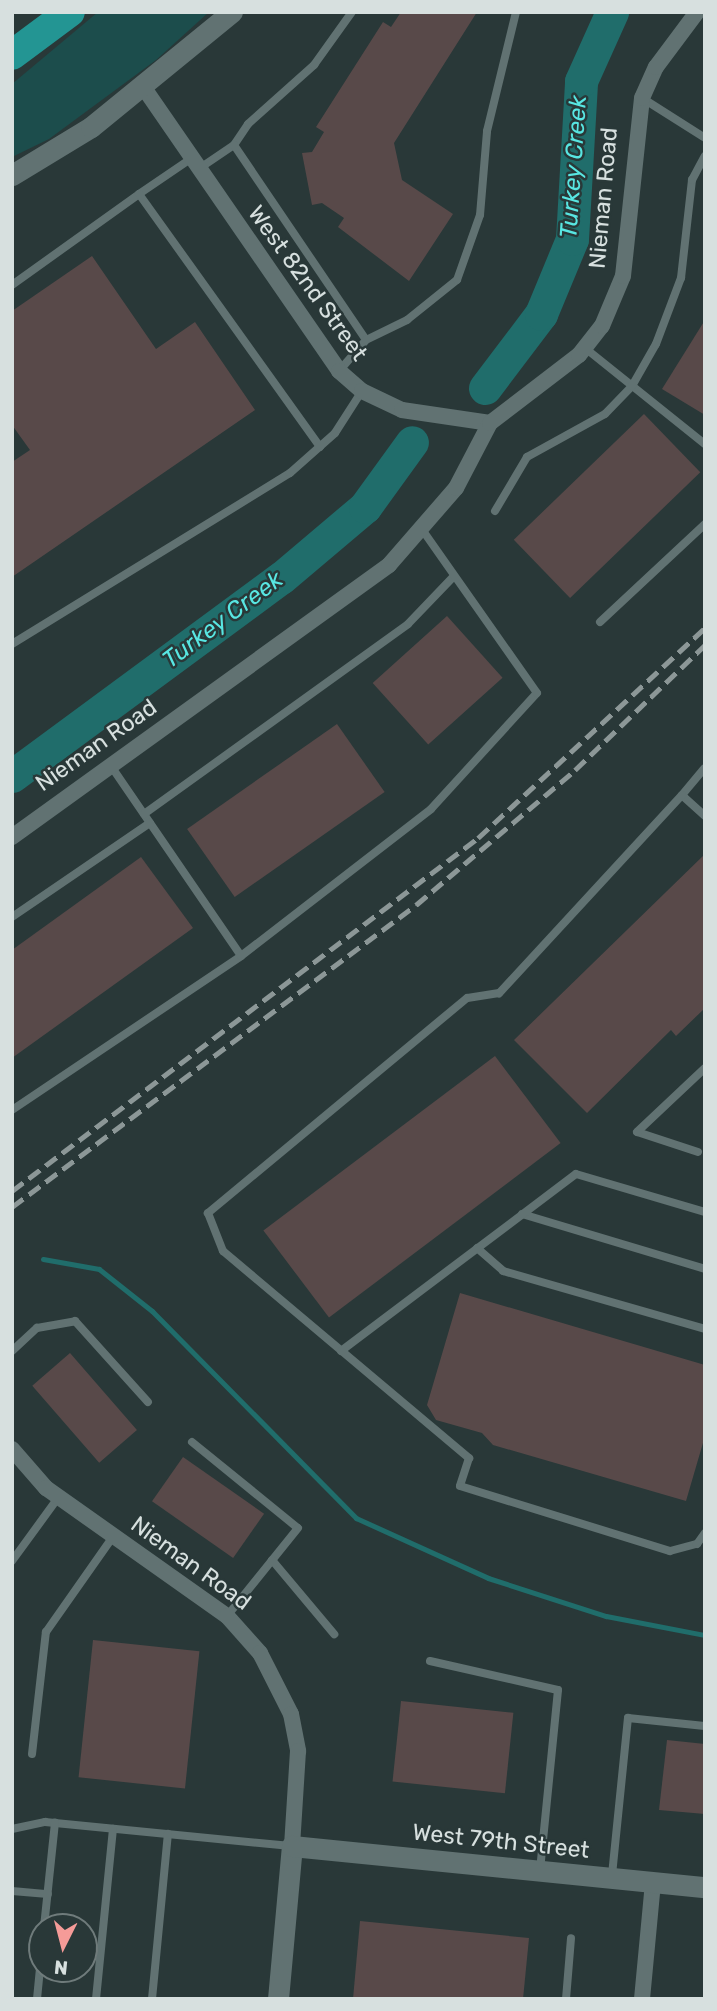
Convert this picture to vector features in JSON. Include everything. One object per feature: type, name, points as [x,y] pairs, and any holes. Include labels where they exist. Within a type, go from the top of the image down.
[{"type":"highway","points":[[12,55],[70,12]]},
{"type":"street","points":[[12,176],[144,88],[232,12]]},
{"type":"street","name":"Nieman Road","points":[[12,837],[351,596],[423,531],[456,488],[490,423],[552,379],[585,348],[602,326],[623,276],[642,98],[656,67],[697,12]]},
{"type":"street","name":"West 82nd Street","points":[[144,88],[339,371],[362,391],[401,410],[490,423]]},
{"type":"street","name":"Nieman Road","points":[[12,1449],[58,1498],[227,1616],[260,1653],[291,1714],[298,1751],[278,1999]]},
{"type":"street","name":"West 79th Street","points":[[292,1846],[705,1888]]},
{"type":"street","points":[[642,1999],[653,1882]]},
{"type":"lane","points":[[12,285],[139,194],[234,145],[248,124],[314,65],[352,12]]},
{"type":"lane","points":[[339,371],[366,340],[407,320],[457,279],[480,215],[487,131],[516,12]]},
{"type":"lane","points":[[642,98],[705,138]]},
{"type":"lane","points":[[234,145],[366,340]]},
{"type":"lane","points":[[495,511],[527,457],[605,414],[632,386],[656,344],[681,278],[692,180],[705,156]]},
{"type":"lane","points":[[139,194],[320,447]]},
{"type":"lane","points":[[585,348],[705,444]]},
{"type":"lane","points":[[12,645],[290,472],[320,447],[362,391]]},
{"type":"lane","points":[[600,622],[705,524]]},
{"type":"lane","points":[[12,1110],[241,956],[431,809],[537,693],[423,531]]},
{"type":"lane","points":[[144,814],[408,624],[454,576]]},
{"type":"lane","points":[[111,766],[241,956]]},
{"type":"lane","points":[[705,768],[499,993],[467,998],[208,1213],[223,1251],[469,1458],[460,1486],[670,1551],[697,1544],[705,1533]]},
{"type":"lane","points":[[682,795],[705,816]]},
{"type":"lane","points":[[12,917],[150,823]]},
{"type":"lane","points":[[703,1151],[636,1132],[705,1068]]},
{"type":"lane","points":[[341,1351],[576,1174],[705,1212]]},
{"type":"lane","points":[[522,1214],[705,1269]]},
{"type":"lane","points":[[477,1248],[503,1271],[705,1329]]},
{"type":"lane","points":[[12,1351],[37,1328],[75,1321],[148,1402]]},
{"type":"lane","points":[[192,1442],[298,1528],[227,1616]]},
{"type":"lane","points":[[12,1561],[58,1498]]},
{"type":"lane","points":[[32,1754],[46,1632],[112,1538]]},
{"type":"lane","points":[[272,1560],[334,1634]]},
{"type":"lane","points":[[430,1661],[558,1690],[539,1871]]},
{"type":"lane","points":[[612,1878],[628,1718],[705,1726]]},
{"type":"lane","points":[[12,1829],[55,1823],[292,1846]]},
{"type":"lane","points":[[46,1913],[55,1823]]},
{"type":"lane","points":[[96,1999],[113,1829]]},
{"type":"lane","points":[[152,1999],[168,1834]]},
{"type":"lane","points":[[12,1891],[48,1894]]},
{"type":"lane","points":[[566,1999],[571,1938]]},
{"type":"shaded area","points":[[98,12],[209,12],[156,60],[49,139],[12,157],[12,84]]},
{"type":"building","points":[[401,12],[477,12],[394,143],[402,180],[453,214],[409,281],[338,227],[344,218],[322,203],[312,205],[302,153],[312,152],[324,132],[316,127],[383,22],[391,27]]},
{"type":"building","points":[[92,256],[156,349],[195,322],[255,410],[12,577],[12,462],[30,450],[12,425],[12,311]]},
{"type":"building","points":[[705,320],[705,415],[662,389]]},
{"type":"building","points":[[644,414],[700,472],[570,598],[514,540]]},
{"type":"building","points":[[447,616],[503,678],[428,745],[373,683]]},
{"type":"building","points":[[337,724],[385,792],[235,897],[187,829]]},
{"type":"building","points":[[705,854],[705,1008],[676,1036],[671,1030],[587,1113],[514,1040]]},
{"type":"building","points":[[141,857],[193,928],[12,1058],[12,950]]},
{"type":"building","points":[[495,1056],[561,1143],[329,1318],[263,1231]]},
{"type":"building","points":[[460,1293],[705,1365],[705,1436],[686,1501],[493,1445],[482,1433],[436,1420],[427,1405]]},
{"type":"building","points":[[70,1353],[137,1430],[99,1463],[32,1386]]},
{"type":"building","points":[[183,1457],[264,1514],[233,1558],[152,1501]]},
{"type":"building","points":[[93,1640],[199,1651],[185,1788],[79,1777]]},
{"type":"building","points":[[401,1701],[513,1713],[505,1793],[393,1782]]},
{"type":"building","points":[[667,1740],[705,1744],[705,1814],[659,1810]]},
{"type":"building","points":[[360,1921],[529,1938],[523,1999],[353,1999]]},
{"type":"waterway","name":"Turkey Creek","points":[[485,388],[541,314],[572,239],[581,81],[612,12]]},
{"type":"waterway","name":"Turkey Creek","points":[[12,776],[281,578],[365,507],[412,442]]},
{"type":"waterway","points":[[43,1259],[99,1269],[152,1311],[356,1518],[488,1578],[606,1616],[705,1635]]},
{"type":"railway","points":[[12,1191],[478,838],[705,628]]},
{"type":"railway","points":[[12,1207],[416,905],[575,770],[705,645]]}]
